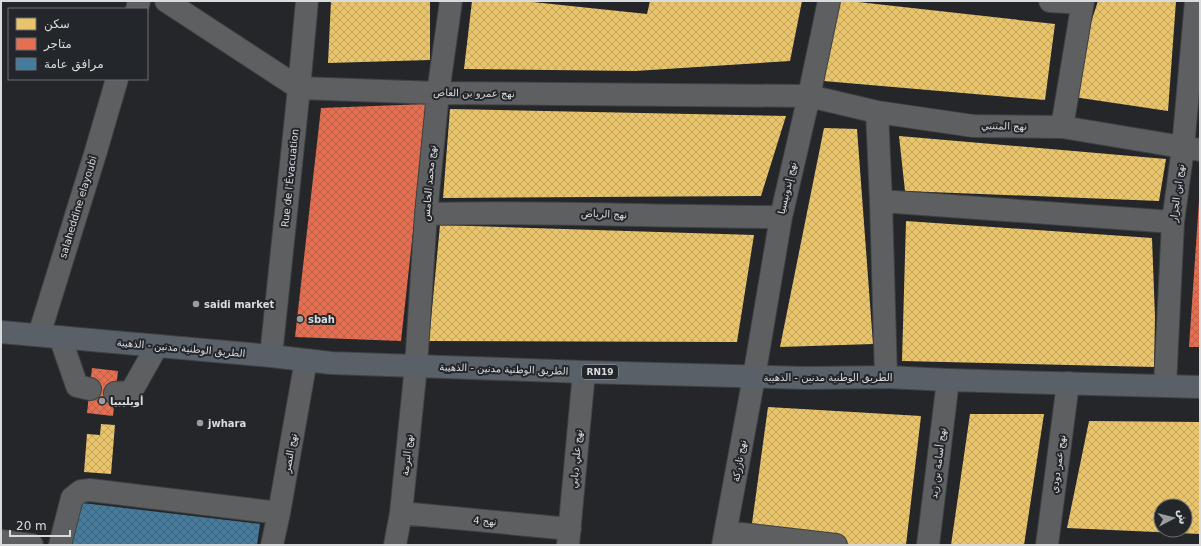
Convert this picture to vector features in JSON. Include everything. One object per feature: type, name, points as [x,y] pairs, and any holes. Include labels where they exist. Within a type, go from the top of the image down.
[{"type":"main road","name":"الطريق الوطنية مدنين - الذهيبة","points":[[1,332],[271,356],[331,363],[754,377],[886,377],[1200,387]]},
{"type":"street","points":[[166,1],[299,88]]},
{"type":"street","name":"Rue de l'Évacuation","points":[[271,356],[307,1]]},
{"type":"street","name":"نهج محمد الخامس","points":[[416,366],[426,214],[438,93],[452,1]]},
{"type":"street","name":"نهج إندونيسيا","points":[[754,377],[781,217],[829,1]]},
{"type":"street","points":[[1050,1],[1082,2],[1062,127]]},
{"type":"street","name":"نهج ابن الجزار","points":[[1165,386],[1173,222],[1191,149],[1196,1]]},
{"type":"street","name":"salaheddine elayoubi","points":[[49,336],[96,151],[117,80]]},
{"type":"street","name":"نهج عمرو بن العاص","points":[[299,88],[438,93],[809,96]]},
{"type":"street","name":"نهج المتنبي","points":[[809,96],[877,112],[973,126],[1062,127],[1191,149]]},
{"type":"street","points":[[877,112],[882,202],[886,377]]},
{"type":"street","points":[[882,202],[1173,222]]},
{"type":"street","name":"نهج الرياض","points":[[426,214],[490,212],[691,217],[781,217]]},
{"type":"street","points":[[49,336],[77,386],[90,389]]},
{"type":"street","points":[[115,393],[131,392],[156,346]]},
{"type":"street","name":"نهج النصر","points":[[272,545],[306,360]]},
{"type":"street","name":"نهج البرمة","points":[[395,545],[401,513],[416,366]]},
{"type":"street","name":"نهج علي دبابي","points":[[569,537],[584,372]]},
{"type":"street","name":"نهج تازركة","points":[[724,539],[754,377]]},
{"type":"street","name":"نهج أسامة بن زيد","points":[[928,545],[948,380]]},
{"type":"street","name":"نهج عمر دودي","points":[[1047,545],[1068,383]]},
{"type":"street","points":[[60,545],[72,498],[81,491],[90,490],[279,513]]},
{"type":"street","name":"نهج 4","points":[[401,513],[569,537]]},
{"type":"street","points":[[724,539],[836,545]]},
{"type":"street","points":[[1,540],[32,545]]},
{"type":"building: سكن","points":[[331,1],[430,1],[430,60],[328,63]]},
{"type":"building: سكن","points":[[472,1],[523,1],[647,14],[650,1],[802,1],[790,61],[635,71],[464,69]]},
{"type":"building: سكن","points":[[829,1],[849,1],[1055,24],[1045,100],[812,80]]},
{"type":"building: سكن","points":[[1098,1],[1176,1],[1168,111],[1067,96]]},
{"type":"building: سكن","points":[[450,109],[786,116],[761,196],[443,198]]},
{"type":"building: سكن","points":[[824,128],[857,129],[873,344],[780,347]]},
{"type":"building: سكن","points":[[899,136],[1166,159],[1159,201],[905,191]]},
{"type":"building: سكن","points":[[906,221],[1152,238],[1155,317],[1154,367],[902,361]]},
{"type":"building: سكن","points":[[440,225],[754,235],[737,342],[429,341]]},
{"type":"building: سكن","points":[[768,407],[921,416],[906,545],[749,545]]},
{"type":"building: سكن","points":[[970,414],[1044,414],[1024,545],[951,545]]},
{"type":"building: سكن","points":[[1089,421],[1200,422],[1200,534],[1193,534],[1193,498],[1153,498],[1153,532],[1067,528]]},
{"type":"building: سكن","points":[[101,424],[115,425],[111,474],[84,472],[87,434],[100,435]]},
{"type":"building: متاجر","points":[[427,104],[401,341],[295,337],[321,108]]},
{"type":"building: متاجر","points":[[1199,201],[1200,347],[1189,347]]},
{"type":"building: متاجر","points":[[92,368],[118,371],[113,416],[87,413]]},
{"type":"building: مرافق عامة","points":[[74,502],[260,524],[257,545],[65,545]]},
{"type":"place","name":"saidi market","points":[[196,304]]},
{"type":"place","name":"sbah","points":[[300,319]]},
{"type":"place","name":"أويليبيا","points":[[102,401]]},
{"type":"place","name":"jwhara","points":[[200,423]]}]
